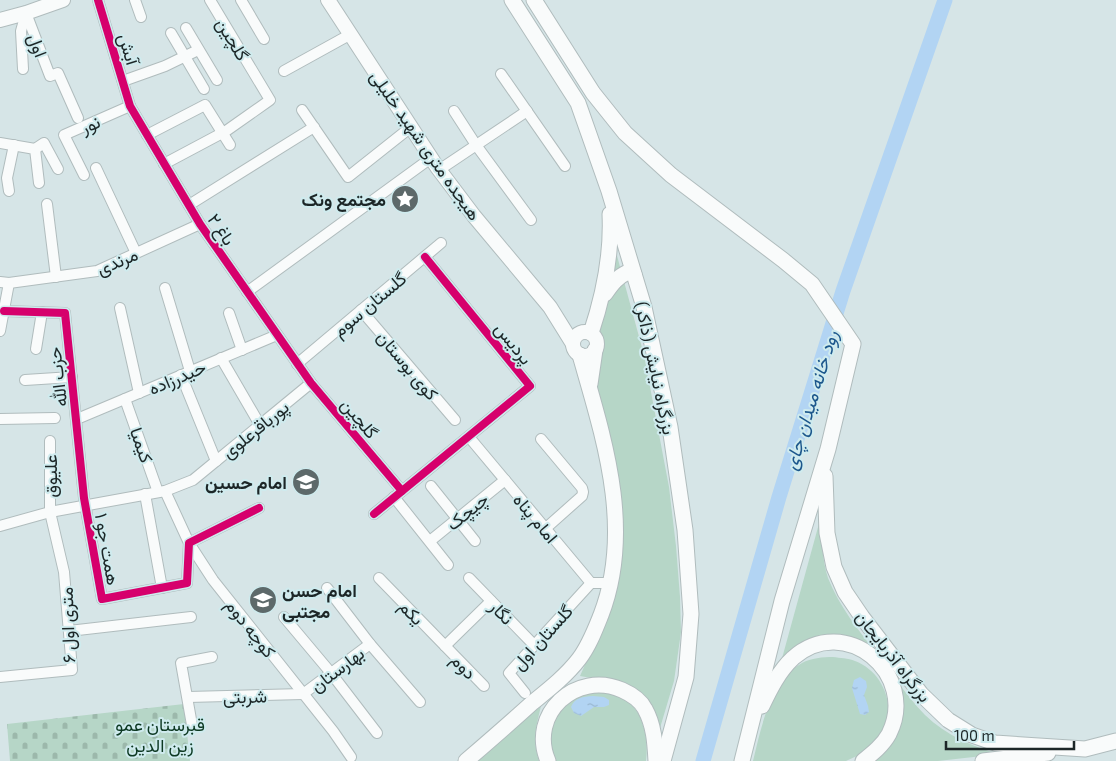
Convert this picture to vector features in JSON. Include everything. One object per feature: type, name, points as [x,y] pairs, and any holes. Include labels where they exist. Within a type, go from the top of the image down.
[{"type":"highway","name":"بزرگراه نیایش (ذاکر)","points":[[512,0],[578,103],[609,190],[644,307],[670,428],[685,530],[691,614],[686,677],[663,761]]},
{"type":"highway","points":[[534,0],[593,93],[625,133],[671,175],[812,284],[853,344],[828,449],[782,601],[742,761]]},
{"type":"highway","points":[[602,300],[612,237],[609,190]]},
{"type":"highway","points":[[466,761],[562,677],[579,659],[594,632],[607,599],[615,565],[616,527],[613,485],[604,439],[589,388],[581,341],[614,280],[628,272],[634,274]]},
{"type":"highway","points":[[589,388],[596,350]]},
{"type":"highway","name":"بزرگراه آذربایجان","points":[[828,449],[824,485],[827,533],[834,567],[845,592],[862,617],[921,694],[948,720],[972,735],[995,743],[1085,749],[1116,741]]},
{"type":"highway","points":[[748,737],[778,675],[794,658],[809,647],[824,642],[843,642],[861,648],[878,661],[891,680],[895,699],[894,718],[889,734],[878,749],[863,761]]},
{"type":"highway","points":[[548,761],[544,751],[543,732],[548,714],[560,699],[577,689],[594,684],[613,686],[630,694],[644,707],[653,725],[656,761]]},
{"type":"highway","name":"بزرگراه آذربایجان","points":[[983,761],[1116,745]]},
{"type":"main road","points":[[0,20],[26,14],[63,0]]},
{"type":"main road","name":"هیجده متری شهید خلیلی","points":[[328,0],[435,164],[474,216],[581,341]]},
{"type":"main road","points":[[581,341],[589,355],[596,350]]},
{"type":"street","name":"آبش","points":[[98,0],[130,106]]},
{"type":"street","points":[[135,0],[141,17]]},
{"type":"street","name":"گلچین","points":[[164,164],[223,132],[270,100],[210,0]]},
{"type":"street","points":[[241,0],[264,39]]},
{"type":"street","points":[[23,69],[21,31],[26,14]]},
{"type":"street","name":"اول","points":[[26,14],[50,76],[58,73],[78,118]]},
{"type":"street","points":[[186,28],[217,80]]},
{"type":"street","points":[[171,33],[204,89]]},
{"type":"street","points":[[284,71],[350,34]]},
{"type":"street","name":"آبش","points":[[122,81],[165,66],[198,50]]},
{"type":"street","points":[[501,74],[566,166]]},
{"type":"street","points":[[147,135],[205,105],[230,145]]},
{"type":"street","name":"باغ ۲","points":[[130,106],[200,224],[297,364]]},
{"type":"street","name":"نور","points":[[84,175],[64,135],[130,106]]},
{"type":"street","points":[[302,110],[348,177],[411,127]]},
{"type":"street","points":[[454,111],[476,145],[531,220]]},
{"type":"street","points":[[247,292],[435,164],[476,145],[527,111]]},
{"type":"street","points":[[189,205],[314,127]]},
{"type":"street","points":[[0,143],[35,149],[44,143],[58,169]]},
{"type":"street","points":[[9,191],[8,178],[14,145]]},
{"type":"street","points":[[35,149],[39,183]]},
{"type":"street","points":[[96,168],[136,253]]},
{"type":"street","points":[[47,204],[56,277]]},
{"type":"street","name":"مرندی","points":[[4,283],[98,272],[200,224]]},
{"type":"street","name":"گلستان سوم","points":[[297,364],[441,243]]},
{"type":"street","name":"پردیس","points":[[425,257],[530,386],[469,437]]},
{"type":"street","points":[[0,331],[4,311],[4,283]]},
{"type":"street","points":[[165,288],[186,373],[216,462]]},
{"type":"street","points":[[120,308],[139,393]]},
{"type":"street","name":"کوی بوستان","points":[[361,310],[454,420]]},
{"type":"street","name":"حزب الله","points":[[4,311],[65,313],[85,502]]},
{"type":"street","points":[[36,350],[42,312]]},
{"type":"street","points":[[229,313],[242,350]]},
{"type":"street","name":"حیدرزاده","points":[[77,419],[277,335]]},
{"type":"street","points":[[221,358],[260,425]]},
{"type":"street","name":"گلچین","points":[[297,364],[398,494],[448,565]]},
{"type":"street","points":[[25,380],[72,377]]},
{"type":"street","name":"پورباقرعلوی","points":[[0,526],[85,502],[162,492],[193,480],[311,384]]},
{"type":"street","name":"کیمیا","points":[[126,399],[162,492]]},
{"type":"street","points":[[0,419],[55,418]]},
{"type":"street","points":[[374,514],[469,437]]},
{"type":"street","name":"امام پناه","points":[[469,437],[591,583]]},
{"type":"street","points":[[541,439],[582,488],[583,492],[582,496],[546,528]]},
{"type":"street","name":"علیوق","points":[[50,441],[50,512]]},
{"type":"street","name":"چیچک","points":[[430,541],[505,480]]},
{"type":"street","points":[[431,486],[475,540]]},
{"type":"street","name":"کوچه دوم","points":[[162,492],[189,543],[213,580],[334,731],[352,760]]},
{"type":"street","points":[[145,494],[162,588]]},
{"type":"street","name":"همت جو ۱","points":[[85,502],[102,599],[187,583],[189,543]]},
{"type":"street","points":[[189,543],[259,508]]},
{"type":"street","name":"۶ متری اول","points":[[0,677],[72,670],[64,572],[50,512]]},
{"type":"street","name":"یکم","points":[[379,578],[445,646]]},
{"type":"street","name":"نگار","points":[[470,578],[534,645]]},
{"type":"street","points":[[591,583],[611,583]]},
{"type":"street","name":"گلستان اول","points":[[525,693],[509,673],[591,583]]},
{"type":"street","points":[[327,588],[370,644],[420,702]]},
{"type":"street","points":[[445,646],[491,600]]},
{"type":"street","points":[[69,631],[191,617]]},
{"type":"street","points":[[284,617],[331,673],[377,733]]},
{"type":"street","name":"بهارستان","points":[[303,694],[370,644]]},
{"type":"street","name":"دوم","points":[[445,646],[484,686]]},
{"type":"street","points":[[192,725],[182,663],[212,657]]},
{"type":"street","name":"شربتی","points":[[188,697],[303,694]]},
{"type":"green space","points":[[616,252],[644,355],[669,487],[676,546],[681,632],[674,681],[660,728],[646,700],[614,682],[580,676],[610,608],[621,557],[594,385],[595,355]]},
{"type":"green space","points":[[820,520],[823,557],[828,578],[856,627],[877,654],[847,637],[781,662]]},
{"type":"green space","points":[[833,657],[852,660],[864,666],[873,672],[879,680],[887,700],[888,710],[887,721],[881,736],[868,749],[846,761],[753,761],[768,706],[782,681],[791,671],[806,661]]},
{"type":"green space","points":[[895,679],[921,711],[942,729],[979,748],[1000,754],[938,761],[873,761],[882,754]]},
{"type":"green space","points":[[601,690],[616,694],[634,707],[642,721],[646,737],[646,761],[554,761],[550,746],[555,716],[572,698]]},
{"type":"green space","name":"قبرستان عمو زین الدین","points":[[184,704],[190,761],[10,761],[7,724]]},
{"type":"green space","points":[[541,706],[535,740],[539,761],[473,761]]},
{"type":"water","points":[[860,677],[866,681],[867,687],[864,695],[869,712],[865,715],[860,714],[852,688],[854,680]]},
{"type":"water","points":[[593,696],[604,697],[609,700],[609,705],[594,707],[581,716],[574,713],[571,707],[577,699]]},
{"type":"waterway","name":"رود خانه میدان چای","points":[[703,761],[779,497],[843,291],[945,0]]},
{"type":"cycle path","points":[[98,0],[130,106],[200,224],[311,383],[402,491]]},
{"type":"cycle path","points":[[374,514],[530,386],[425,257]]},
{"type":"cycle path","points":[[4,311],[65,313],[84,498],[102,599],[187,583],[189,543],[259,508]]},
{"type":"place","name":"مجتمع ونک","points":[[405,199]]},
{"type":"place","name":"امام حسین","points":[[306,482]]},
{"type":"place","name":"امام حسن مجتبی","points":[[263,600]]}]
